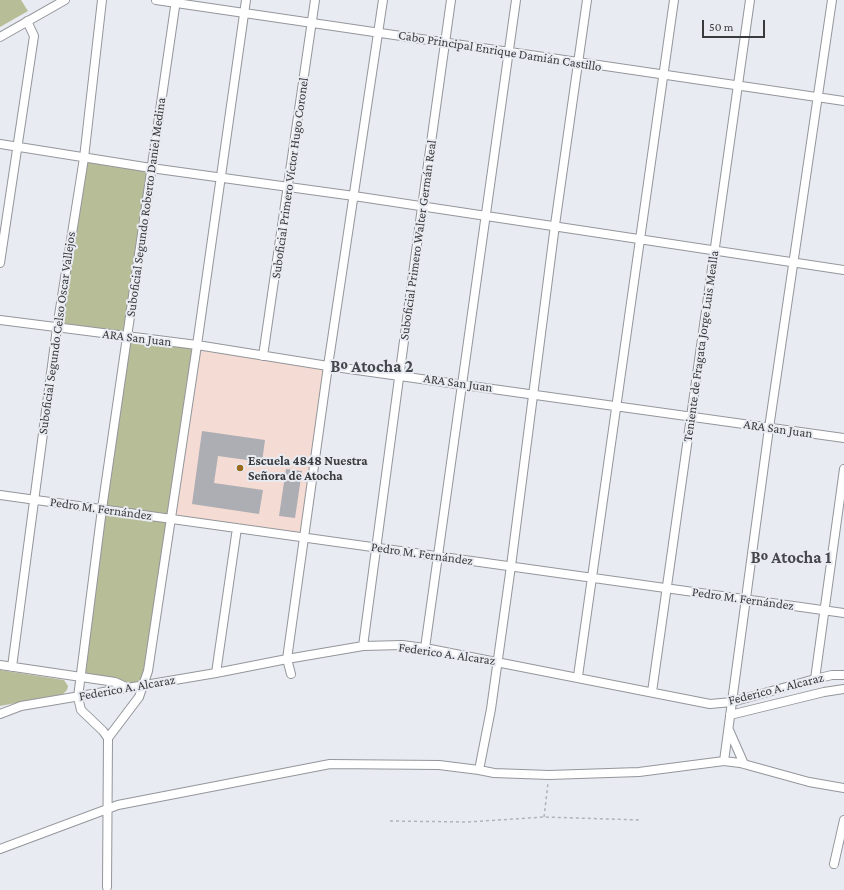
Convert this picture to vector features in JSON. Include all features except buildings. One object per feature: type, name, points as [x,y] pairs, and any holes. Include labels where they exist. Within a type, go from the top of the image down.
[{"type":"street","points":[[0,37],[65,0]]},
{"type":"street","name":"Suboficial Segundo Celso Oscar Vallejos","points":[[12,667],[57,328],[84,158],[102,0]]},
{"type":"street","name":"Cabo Principal Enrique Damián Castillo","points":[[156,0],[176,1],[509,53],[844,101]]},
{"type":"street","points":[[108,738],[140,697],[148,671],[197,345],[246,0]]},
{"type":"street","name":"Suboficial Primero Víctor Hugo Coronel","points":[[263,356],[289,187],[315,0]]},
{"type":"street","points":[[291,674],[287,659],[328,366],[383,0]]},
{"type":"street","name":"Suboficial Primero Walter Germán Real","points":[[363,646],[451,0]]},
{"type":"street","points":[[425,648],[487,216],[516,0]]},
{"type":"street","points":[[479,770],[491,709],[496,661],[511,566],[555,226],[587,0]]},
{"type":"street","points":[[578,676],[674,0]]},
{"type":"street","name":"Teniente de Fragata Jorge Luis Mealla","points":[[652,692],[750,0]]},
{"type":"street","points":[[724,761],[769,428],[832,0]]},
{"type":"street","name":"Suboficial Segundo Roberto Daniel Medina","points":[[78,697],[102,509],[176,1]]},
{"type":"street","points":[[0,264],[16,146],[34,36],[27,21]]},
{"type":"street","points":[[0,144],[151,168],[640,238],[844,270]]},
{"type":"street","name":"ARA San Juan","points":[[0,320],[197,345],[328,366],[844,438]]},
{"type":"street","points":[[815,679],[844,470]]},
{"type":"street","name":"Pedro M. Fernández","points":[[0,495],[844,613]]},
{"type":"street","points":[[216,673],[237,528]]},
{"type":"street","name":"Federico A. Alcaraz","points":[[0,714],[21,706],[143,686],[363,646],[402,645],[425,648],[578,676],[710,704],[732,702],[815,679],[832,675],[844,675]]},
{"type":"street","points":[[0,665],[115,682],[128,688]]},
{"type":"street","points":[[730,715],[824,692],[844,689]]},
{"type":"street","points":[[78,697],[81,710],[103,730],[108,738],[106,887]]},
{"type":"street","points":[[728,729],[744,764]]},
{"type":"street","points":[[0,849],[107,808],[330,764],[380,766],[433,765],[510,775],[549,775],[639,772],[724,761],[744,764],[809,782],[844,788]]},
{"type":"street","points":[[834,864],[841,846],[844,820]]},
{"type":"path","points":[[544,817],[549,775]]},
{"type":"path","points":[[390,821],[468,822],[544,817],[641,820]]},
{"type":"shaded area","points":[[199,347],[326,367],[305,537],[171,517]]},
{"type":"green space","points":[[0,0],[21,0],[28,11],[0,27]]},
{"type":"green space","points":[[84,159],[150,169],[127,336],[58,327]]},
{"type":"green space","points":[[128,336],[197,345],[143,686],[128,688],[81,676]]},
{"type":"green space","points":[[0,670],[64,680],[68,686],[67,690],[63,694],[0,706]]},
{"type":"place","name":"Escuela 4848 Nuestra Señora de Atocha","points":[[240,468]]},
{"type":"district","name":"Bº Atocha 2","points":[[372,367]]},
{"type":"district","name":"Bº Atocha 1","points":[[791,558]]}]
